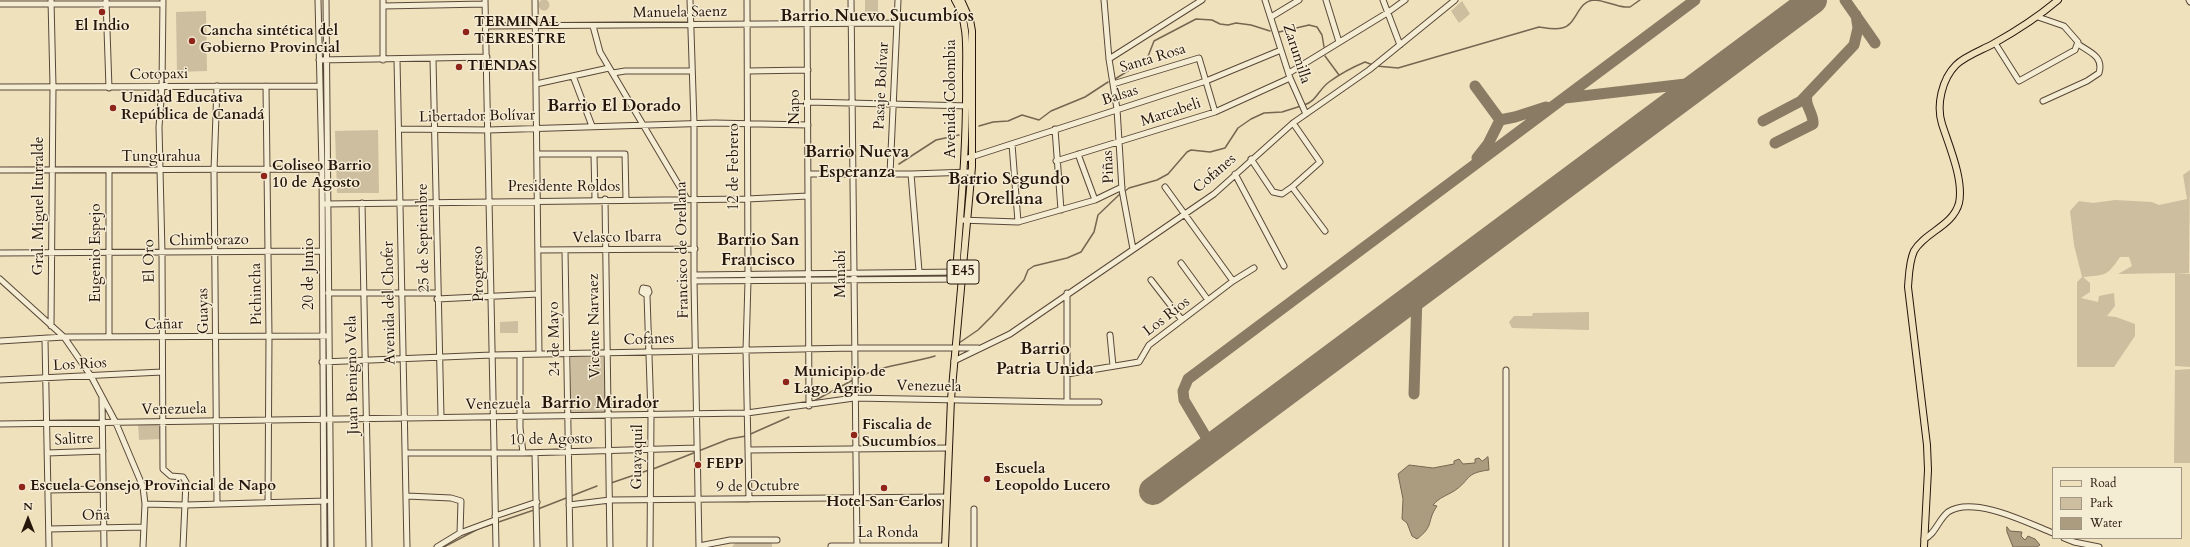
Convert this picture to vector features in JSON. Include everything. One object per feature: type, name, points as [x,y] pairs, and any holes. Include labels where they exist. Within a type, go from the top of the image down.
[{"type":"main road","name":"Avenida Colombia","points":[[955,0],[964,20],[970,106]]},
{"type":"main road","name":"Avenida Colombia","points":[[956,272],[964,172],[968,159],[972,31],[970,20],[961,0]]},
{"type":"main road","points":[[1924,547],[1928,470],[1927,445],[1908,287],[1909,268],[1915,250],[1922,241],[1949,220],[1958,205],[1960,197],[1955,167],[1939,111],[1943,90],[1948,76],[1957,64],[2038,18],[2058,0]]},
{"type":"main road","name":"Avenida Colombia","points":[[945,547],[950,398],[972,172],[968,159]]},
{"type":"street","name":"20 de Junio","points":[[318,0],[322,169],[322,420],[324,547]]},
{"type":"street","name":"20 de Junio","points":[[326,0],[328,362],[331,547]]},
{"type":"street","points":[[535,0],[540,354]]},
{"type":"street","name":"Francisco de Orellana","points":[[690,0],[694,123],[694,282],[697,351],[699,546]]},
{"type":"street","name":"12 de Febrero","points":[[747,0],[748,71],[746,199],[748,281],[746,350],[749,450]]},
{"type":"street","name":"Napo","points":[[808,0],[807,280],[809,406]]},
{"type":"street","name":"Manabí","points":[[851,0],[853,104],[854,398],[857,547]]},
{"type":"street","name":"Pasaje Bolívar","points":[[890,174],[898,0]]},
{"type":"street","name":"Piñas","points":[[1104,0],[1109,59],[1117,109],[1122,187],[1133,249]]},
{"type":"street","points":[[1109,59],[1202,0]]},
{"type":"street","name":"Zarumilla","points":[[1265,0],[1289,75],[1302,109],[1306,114]]},
{"type":"street","points":[[1271,17],[1299,0]]},
{"type":"street","points":[[1326,0],[1339,42]]},
{"type":"street","points":[[1383,0],[1400,45]]},
{"type":"street","name":"Marcabeli","points":[[1056,161],[1120,143],[1215,112],[1289,75],[1405,0]]},
{"type":"street","name":"Cofanes","points":[[954,361],[978,348],[1010,334],[1067,293],[1214,194],[1251,159],[1293,123],[1369,70],[1400,45],[1447,2],[1455,0]]},
{"type":"street","points":[[0,4],[51,2],[163,2]]},
{"type":"street","name":"Gral. Miguel Iturralde","points":[[51,2],[53,86],[51,326]]},
{"type":"street","points":[[106,2],[109,88]]},
{"type":"street","name":"El Oro","points":[[163,2],[162,86],[159,127],[162,253],[163,470],[171,476],[183,477],[186,482],[186,505]]},
{"type":"street","points":[[383,60],[383,3],[485,2]]},
{"type":"street","name":"Progreso","points":[[485,2],[496,547]]},
{"type":"street","points":[[2038,18],[2064,26],[2074,36],[2078,44],[2096,56],[2100,65],[2099,73],[2087,81],[2043,101]]},
{"type":"street","name":"Manuela Saenz","points":[[486,26],[898,23]]},
{"type":"street","points":[[593,26],[596,44],[609,68],[687,198]]},
{"type":"street","points":[[1995,43],[2019,81],[2070,54],[2078,44]]},
{"type":"street","name":"Balsas","points":[[968,159],[1055,129],[1206,81],[1281,50]]},
{"type":"street","points":[[319,60],[487,57]]},
{"type":"street","name":"25 de Septiembre","points":[[433,58],[436,130],[437,299],[441,417]]},
{"type":"street","name":"Santa Rosa","points":[[1113,84],[1199,58],[1206,81]]},
{"type":"street","name":"Avenida del Chofer","points":[[397,59],[407,547]]},
{"type":"street","points":[[536,84],[609,68]]},
{"type":"street","points":[[748,71],[808,70]]},
{"type":"street","points":[[613,73],[692,71]]},
{"type":"street","points":[[573,76],[592,126]]},
{"type":"street","points":[[1206,81],[1215,112]]},
{"type":"street","name":"Cotopaxi","points":[[0,87],[53,86],[109,88],[162,86],[319,86]]},
{"type":"street","name":"Guayas","points":[[217,86],[214,170],[217,504]]},
{"type":"street","name":"Pichincha","points":[[266,86],[270,336],[268,503]]},
{"type":"street","points":[[808,102],[970,106]]},
{"type":"street","name":"Libertador Bolívar","points":[[399,129],[488,130],[694,123],[808,125]]},
{"type":"street","points":[[1251,159],[1273,192],[1282,194],[1292,187],[1320,162],[1293,123]]},
{"type":"street","points":[[1055,129],[1056,161],[1061,210]]},
{"type":"street","points":[[1012,144],[1018,222]]},
{"type":"street","points":[[536,154],[624,154],[626,200]]},
{"type":"street","points":[[1078,154],[1095,200]]},
{"type":"street","points":[[594,155],[595,199]]},
{"type":"street","name":"Tungurahua","points":[[0,170],[322,169]]},
{"type":"street","name":"Eugenio Espejo","points":[[109,170],[109,337]]},
{"type":"street","points":[[808,174],[912,174],[972,172]]},
{"type":"street","points":[[912,174],[919,271]]},
{"type":"street","points":[[1235,174],[1284,266]]},
{"type":"street","points":[[960,220],[1018,222],[1095,200],[1122,187]]},
{"type":"street","points":[[1165,187],[1233,281]]},
{"type":"street","points":[[1292,187],[1325,231]]},
{"type":"street","name":"Presidente Roldos","points":[[322,204],[400,204],[595,199],[746,199],[808,196]]},
{"type":"street","name":"Vicente Narvaez","points":[[606,199],[605,250],[610,500]]},
{"type":"street","name":"Juan Benigno Vela","points":[[362,203],[365,419],[369,547]]},
{"type":"street","name":"Velasco Ibarra","points":[[538,250],[695,249]]},
{"type":"street","name":"Chimborazo","points":[[0,253],[108,254],[322,251]]},
{"type":"street","name":"24 de Mayo","points":[[565,251],[568,354],[568,489],[570,547]]},
{"type":"street","points":[[1181,263],[1208,300]]},
{"type":"street","name":"Los Rios","points":[[1067,374],[1139,362],[1149,345],[1233,281],[1254,268]]},
{"type":"street","points":[[694,275],[919,271],[963,272]]},
{"type":"street","points":[[0,279],[64,338],[91,376],[116,423],[143,487],[145,504],[143,547]]},
{"type":"street","points":[[694,282],[962,279]]},
{"type":"street","points":[[1152,280],[1182,320]]},
{"type":"street","points":[[328,293],[437,293]]},
{"type":"street","points":[[1067,293],[1067,402]]},
{"type":"street","points":[[437,299],[538,294]]},
{"type":"street","name":"Guayaquil","points":[[647,295],[651,415],[650,547]]},
{"type":"street","points":[[1110,335],[1113,366]]},
{"type":"street","name":"Cañar","points":[[0,341],[109,337],[329,336]]},
{"type":"street","points":[[45,340],[49,547]]},
{"type":"street","name":"Cofanes","points":[[322,362],[492,355],[608,354],[854,348],[978,348]]},
{"type":"street","points":[[520,355],[520,428],[524,453]]},
{"type":"street","points":[[1506,370],[1506,547]]},
{"type":"street","name":"Los Rios","points":[[0,380],[46,379],[162,372]]},
{"type":"street","points":[[102,397],[104,547]]},
{"type":"street","name":"Venezuela","points":[[0,424],[102,424],[441,417],[747,413],[809,406],[854,398],[950,398],[1099,402]]},
{"type":"street","name":"10 de Agosto","points":[[405,453],[535,453],[697,448]]},
{"type":"street","points":[[749,499],[749,450],[948,448]]},
{"type":"street","name":"Salitre","points":[[47,453],[103,451]]},
{"type":"street","points":[[535,453],[537,547]]},
{"type":"street","points":[[48,490],[104,489]]},
{"type":"street","points":[[407,496],[451,498],[461,501],[460,533]]},
{"type":"street","name":"9 de Octubre","points":[[569,505],[610,500],[947,497]]},
{"type":"street","points":[[610,500],[610,547]]},
{"type":"street","points":[[145,504],[186,505],[331,501]]},
{"type":"street","points":[[437,547],[460,533],[537,502]]},
{"type":"street","points":[[183,547],[186,505]]},
{"type":"street","points":[[1924,539],[1931,535],[1939,521],[1948,512],[1964,506],[1986,509],[2052,534]]},
{"type":"street","points":[[974,509],[974,547]]},
{"type":"street","name":"Oña","points":[[49,529],[144,527]]},
{"type":"street","points":[[2066,539],[2075,545],[2099,547]]},
{"type":"street","points":[[699,546],[730,540],[777,540]]},
{"type":"street","points":[[730,540],[730,547]]},
{"type":"street","name":"La Ronda","points":[[831,546],[945,547]]},
{"type":"green space","points":[[544,-1],[548,1],[550,5],[548,9],[544,11],[540,9],[538,5],[540,1]]},
{"type":"green space","points":[[865,0],[878,0],[878,20],[865,20]]},
{"type":"green space","points":[[1462,1],[1470,14],[1459,23],[1451,11]]},
{"type":"green space","name":"Cancha sintética del Gobierno Provincial","points":[[206,11],[207,71],[177,72],[176,12]]},
{"type":"green space","points":[[378,130],[379,193],[337,193],[335,131]]},
{"type":"green space","points":[[2190,170],[2189,273],[2176,273],[2190,274],[2190,367],[2175,366],[2175,273],[2118,274],[2132,266],[2129,257],[2120,257],[2109,271],[2097,276],[2083,277],[2090,283],[2090,292],[2081,298],[2098,302],[2099,296],[2114,293],[2115,306],[2107,316],[2116,317],[2135,324],[2135,336],[2114,367],[2077,367],[2077,282],[2082,277],[2074,245],[2070,211],[2079,201],[2093,203],[2115,200],[2152,202],[2159,205],[2187,199],[2183,175]]},
{"type":"green space","points":[[1589,312],[1589,330],[1512,328],[1509,322],[1514,316],[1532,316],[1533,313]]},
{"type":"green space","points":[[518,321],[518,333],[500,333],[500,322]]},
{"type":"green space","points":[[571,356],[606,356],[606,413],[571,413]]},
{"type":"green space","points":[[2190,369],[2190,463],[2174,463],[2175,370]]},
{"type":"green space","points":[[161,423],[161,439],[139,440],[138,424]]},
{"type":"green space","points":[[736,542],[772,542],[772,547],[732,547]]},
{"type":"water","points":[[1488,457],[1489,470],[1471,475],[1454,491],[1438,500],[1433,505],[1437,506],[1426,530],[1417,539],[1412,536],[1407,523],[1402,519],[1403,499],[1398,474],[1409,465],[1433,468],[1454,464],[1454,461],[1459,459],[1463,464],[1475,463],[1475,459],[1479,458],[1482,461]]},
{"type":"water","points":[[2007,527],[2010,531],[2022,532],[2021,536],[2025,540],[2028,536],[2035,539],[2040,545],[2037,547],[2013,547],[2007,532]]},
{"type":"waterway","points":[[1376,66],[1398,68],[1539,27],[1559,29],[1567,26],[1588,1],[1598,0],[1630,7],[1640,0]]},
{"type":"waterway","points":[[1115,79],[1147,59],[1154,41],[1196,19],[1212,20],[1220,24],[1228,25],[1236,23],[1251,25],[1270,31]]},
{"type":"waterway","points":[[1279,32],[1309,25],[1317,27],[1322,35],[1324,47]]},
{"type":"waterway","points":[[1325,56],[1339,75]]},
{"type":"waterway","points":[[1304,105],[1312,101],[1326,85],[1342,73],[1365,62],[1373,65]]},
{"type":"waterway","points":[[979,126],[993,122],[1008,121],[1022,115],[1039,120],[1051,111],[1085,97],[1108,82]]},
{"type":"waterway","points":[[1125,191],[1129,188],[1157,180],[1168,174],[1187,152],[1191,150],[1210,152],[1225,148],[1238,128],[1251,119],[1264,113],[1282,112],[1301,106]]},
{"type":"waterway","points":[[899,164],[936,140],[959,135]]},
{"type":"waterway","points":[[959,343],[978,330],[992,316],[1024,280],[1028,270],[1034,266],[1067,258],[1081,252],[1094,232],[1098,215],[1121,193]]},
{"type":"waterway","points":[[856,379],[865,374],[885,368],[935,356]]},
{"type":"waterway","points":[[812,402],[853,380]]},
{"type":"waterway","points":[[653,469],[729,439],[746,436],[789,417]]},
{"type":"waterway","points":[[611,483],[649,470]]},
{"type":"waterway","points":[[538,509],[597,486]]},
{"type":"waterway","points":[[444,547],[478,529],[534,510]]},
{"type":"taxiway","points":[[1212,447],[1184,400],[1183,391],[1188,379],[1695,0]]},
{"type":"taxiway","points":[[1845,0],[1875,43]]},
{"type":"taxiway","points":[[1763,121],[1801,101],[1854,45],[1858,28],[1856,15]]},
{"type":"taxiway","points":[[1565,98],[1703,82]]},
{"type":"taxiway","points":[[1475,86],[1500,120]]},
{"type":"taxiway","points":[[1775,143],[1813,124],[1806,99],[1807,95]]},
{"type":"taxiway","points":[[1477,158],[1488,144],[1500,120],[1546,107]]},
{"type":"taxiway","points":[[1414,394],[1417,295]]},
{"type":"runway","points":[[1153,491],[1813,0]]},
{"type":"place","name":"El Indio","points":[[102,12]]},
{"type":"place","name":"TERMINAL TERRESTRE","points":[[466,32]]},
{"type":"place","name":"Cancha sintética del Gobierno Provincial","points":[[192,41]]},
{"type":"place","name":"TIENDAS","points":[[459,67]]},
{"type":"place","name":"Unidad Educativa República de Canadá","points":[[113,108]]},
{"type":"place","name":"Coliseo Barrio 10 de Agosto","points":[[264,176]]},
{"type":"place","name":"Municipio de Lago Agrio","points":[[786,382]]},
{"type":"place","name":"Fiscalia de Sucumbíos","points":[[854,435]]},
{"type":"place","name":"FEPP","points":[[698,465]]},
{"type":"place","name":"Escuela Leopoldo Lucero","points":[[987,479]]},
{"type":"place","name":"Escuela Consejo Provincial de Napo","points":[[22,487]]},
{"type":"place","name":"Hotel San Carlos","points":[[884,488]]},
{"type":"district","name":"Barrio Nuevo Sucumbíos","points":[[877,17]]},
{"type":"district","name":"Barrio El Dorado","points":[[614,107]]},
{"type":"district","name":"Barrio Nueva Esperanza","points":[[857,163]]},
{"type":"district","name":"Barrio Segundo Orellana","points":[[1009,190]]},
{"type":"district","name":"Barrio San Francisco","points":[[758,251]]},
{"type":"district","name":"Barrio Patria Unida","points":[[1045,360]]},
{"type":"district","name":"Barrio Mirador","points":[[600,404]]}]
